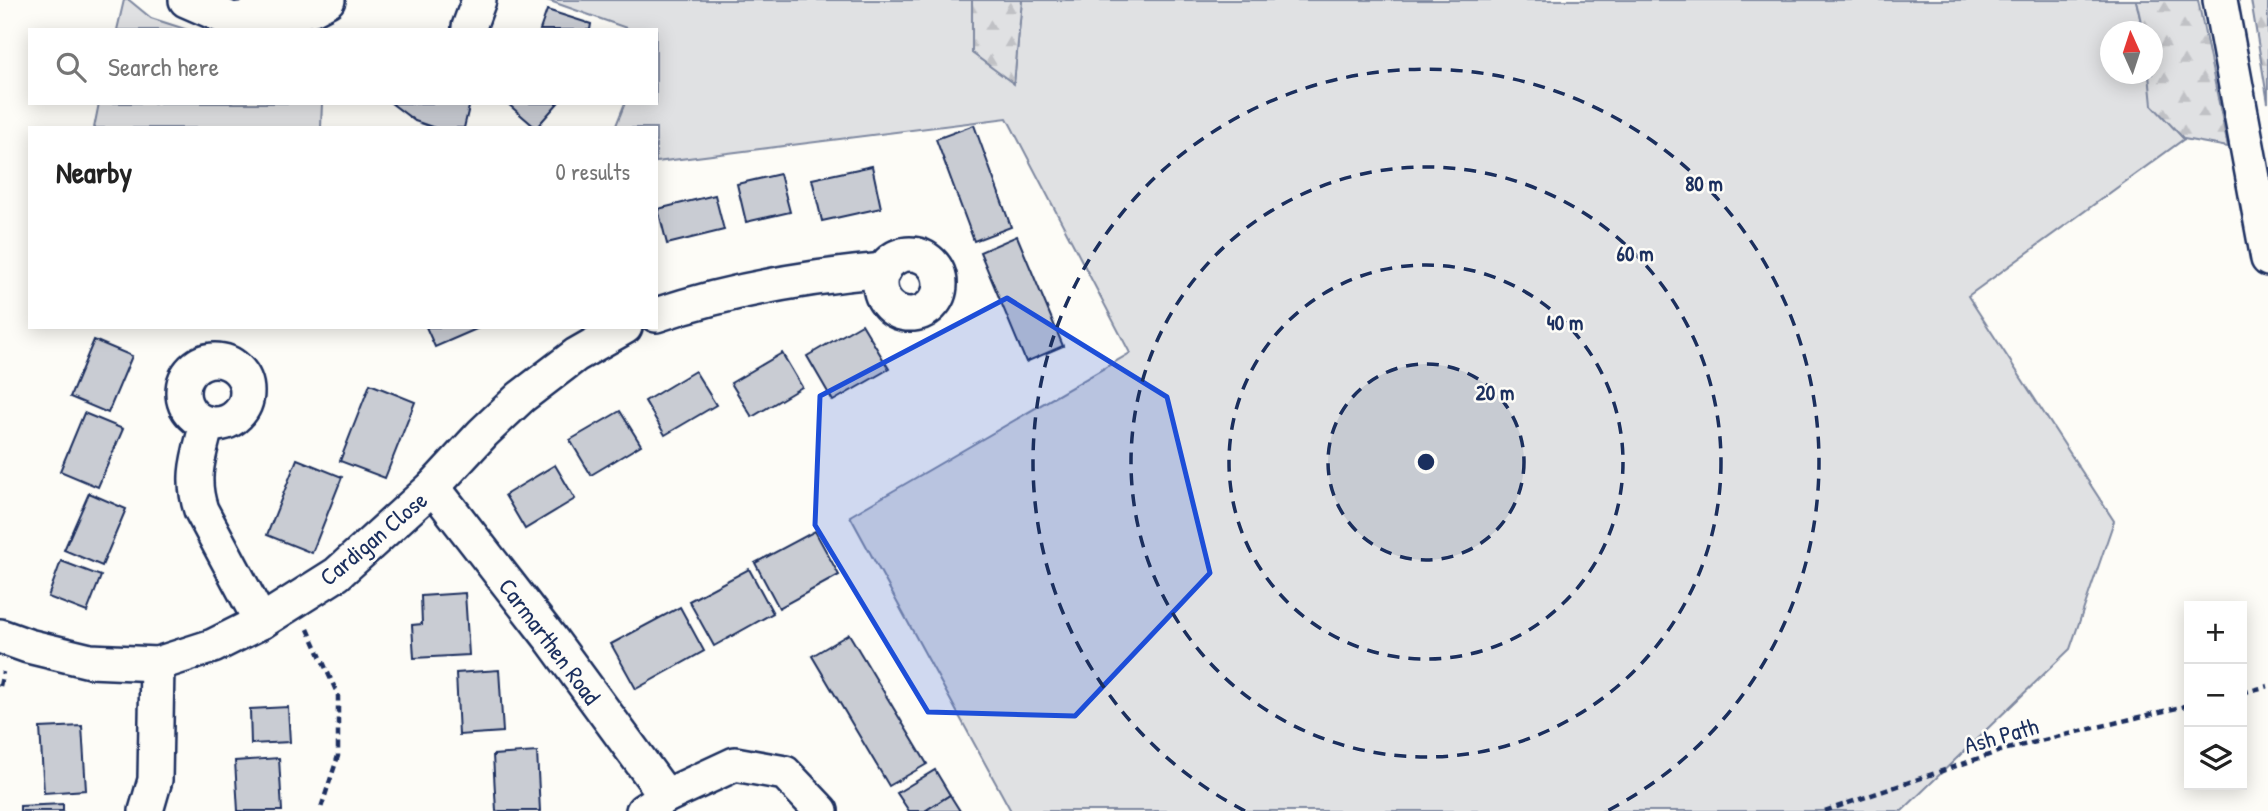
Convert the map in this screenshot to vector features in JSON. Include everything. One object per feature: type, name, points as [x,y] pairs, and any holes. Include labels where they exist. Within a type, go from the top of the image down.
[{"type":"street","points":[[186,0],[232,20],[311,9],[328,0]]},
{"type":"street","points":[[2220,0],[2268,259]]},
{"type":"street","points":[[658,314],[752,289],[833,275],[884,270]]},
{"type":"street","name":"Cardigan Close","points":[[0,636],[28,646],[90,661],[157,664],[213,646],[261,622],[337,574],[433,487],[482,433],[521,397],[576,355],[622,329]]},
{"type":"street","points":[[207,424],[194,474],[195,492],[201,510],[261,622]]},
{"type":"street","name":"Carmarthen Road","points":[[433,487],[551,639],[654,804]]},
{"type":"street","points":[[146,811],[155,780],[157,664]]},
{"type":"street","points":[[654,804],[735,764],[785,773],[821,811]]},
{"type":"path","points":[[295,600],[338,695],[338,756],[320,811]]},
{"type":"path","points":[[2247,692],[2268,686]]},
{"type":"path","name":"Ash Path","points":[[1825,811],[2003,750],[2184,706]]},
{"type":"highlighted area","points":[[1007,298],[1167,397],[1210,573],[1075,716],[928,712],[815,525],[820,396]]},
{"type":"green space","points":[[124,0],[129,0],[151,18],[182,28],[117,28]]},
{"type":"green space","points":[[547,0],[972,0],[972,53],[1014,83],[1022,0],[2136,0],[2141,21],[2100,21],[2100,84],[2150,84],[2153,105],[2184,139],[1968,296],[2114,521],[2070,649],[1902,811],[1011,811],[850,516],[1130,353],[1007,118],[658,162],[658,126],[616,126],[624,105],[658,105],[658,28],[626,28]]},
{"type":"green space","points":[[972,0],[1022,0],[1014,84],[972,53]]},
{"type":"green space","points":[[2136,0],[2198,0],[2228,147],[2184,139],[2152,105],[2150,84],[2163,84],[2163,21],[2141,21]]},
{"type":"green space","points":[[2251,0],[2268,0],[2268,103]]},
{"type":"green space","points":[[99,105],[322,105],[321,126],[94,126]]},
{"type":"building","points":[[547,10],[591,24],[590,28],[541,28]]},
{"type":"building","points":[[394,105],[470,105],[464,126],[429,126],[415,121]]},
{"type":"building","points":[[509,105],[556,105],[538,126],[534,126]]},
{"type":"building","points":[[974,125],[1011,227],[974,241],[936,139]]},
{"type":"building","points":[[872,166],[881,208],[822,221],[812,179]]},
{"type":"building","points":[[780,174],[790,212],[746,222],[737,184]]},
{"type":"building","points":[[715,195],[724,230],[667,244],[658,209]]},
{"type":"building","points":[[1017,236],[1063,346],[1026,362],[980,252]]},
{"type":"building","points":[[862,324],[889,369],[833,401],[807,356]]},
{"type":"building","points":[[427,329],[476,329],[435,347]]},
{"type":"building","points":[[94,340],[132,356],[108,413],[70,397]]},
{"type":"building","points":[[782,353],[802,387],[752,417],[731,383]]},
{"type":"building","points":[[695,371],[716,405],[665,435],[645,401]]},
{"type":"building","points":[[370,384],[415,402],[385,478],[340,461]]},
{"type":"building","points":[[620,411],[641,445],[591,475],[570,440]]},
{"type":"building","points":[[84,413],[123,429],[98,487],[60,471]]},
{"type":"building","points":[[297,459],[342,477],[312,553],[267,535]]},
{"type":"building","points":[[555,465],[575,499],[525,529],[505,495]]},
{"type":"building","points":[[89,493],[126,509],[102,566],[64,550]]},
{"type":"building","points":[[815,531],[839,575],[779,608],[755,563]]},
{"type":"building","points":[[61,561],[101,576],[87,612],[48,597]]},
{"type":"building","points":[[749,569],[773,613],[714,646],[689,601]]},
{"type":"building","points":[[465,593],[469,655],[414,658],[412,625],[422,624],[421,596]]},
{"type":"building","points":[[680,607],[704,651],[636,689],[611,644]]},
{"type":"building","points":[[849,634],[927,764],[889,786],[812,656]]},
{"type":"building","points":[[499,670],[503,732],[459,735],[456,673]]},
{"type":"building","points":[[288,707],[290,742],[251,744],[250,709]]},
{"type":"building","points":[[82,726],[86,790],[44,793],[40,728]]},
{"type":"building","points":[[537,752],[540,811],[496,811],[493,755]]},
{"type":"building","points":[[279,758],[282,811],[238,811],[235,761]]},
{"type":"building","points":[[935,770],[950,795],[925,811],[909,811],[897,793]]},
{"type":"building","points":[[950,795],[960,811],[925,811]]},
{"type":"building","points":[[63,804],[63,811],[20,811],[20,806]]}]
